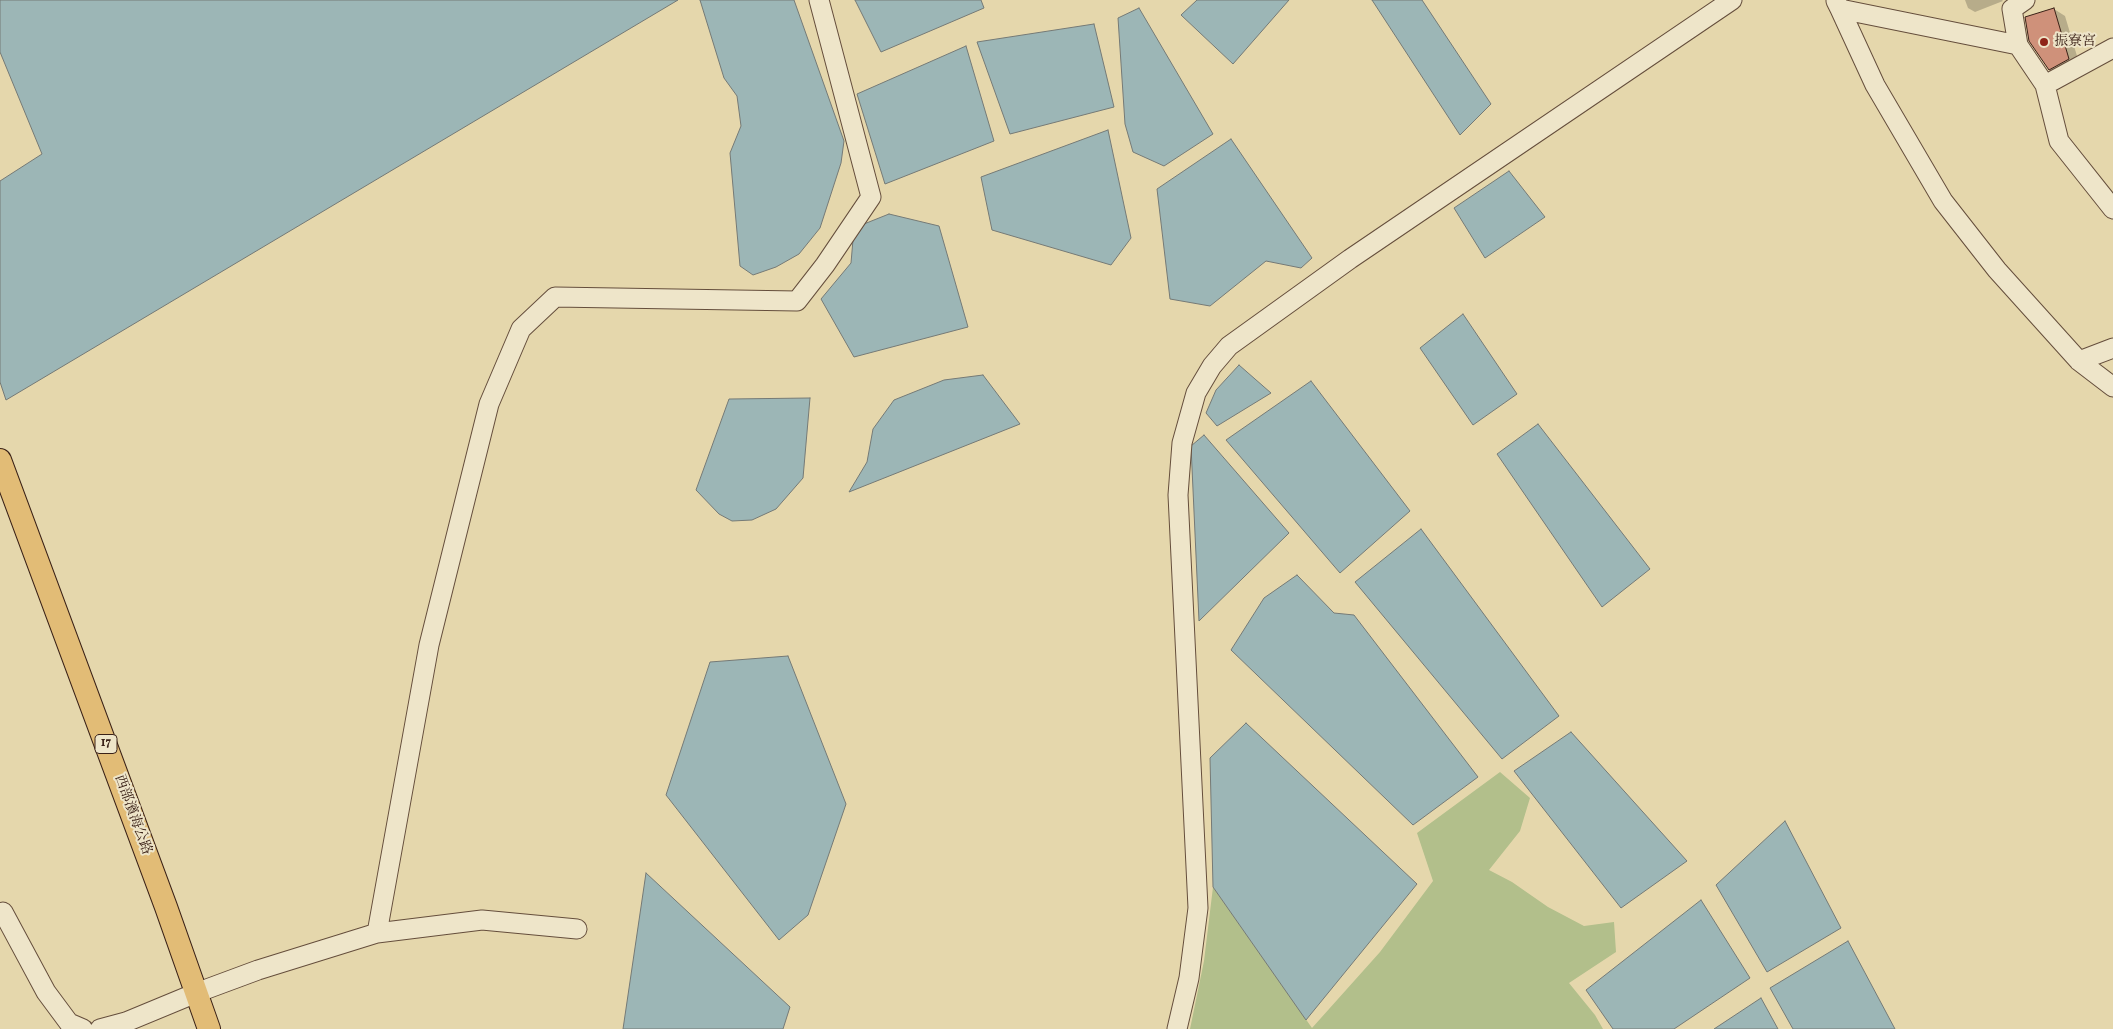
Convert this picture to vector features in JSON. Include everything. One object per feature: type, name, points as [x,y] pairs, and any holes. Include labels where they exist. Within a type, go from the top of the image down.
[{"type":"main road","name":"西部濱海公路","points":[[0,460],[166,907],[209,1029]]},
{"type":"street","points":[[377,933],[429,645],[489,404],[521,329],[555,296],[797,301],[825,265],[871,197],[819,0]]},
{"type":"street","points":[[1177,1029],[1189,978],[1198,908],[1178,495],[1182,443],[1196,393],[1212,366],[1229,346],[1350,259],[1732,0]]},
{"type":"street","points":[[2025,0],[2012,9],[2018,45],[2045,86],[2059,140],[2113,209]]},
{"type":"street","points":[[1838,4],[2018,45]]},
{"type":"street","points":[[1838,4],[1875,85],[1943,201],[1996,270],[2079,361],[2113,387]]},
{"type":"street","points":[[2045,86],[2113,48]]},
{"type":"street","points":[[2079,361],[2113,348]]},
{"type":"street","points":[[3,912],[46,992],[69,1023],[83,1029]]},
{"type":"street","points":[[100,1029],[126,1022],[258,970],[377,933],[482,920],[577,928]]},
{"type":"green space","points":[[1500,772],[1530,798],[1520,831],[1489,870],[1512,882],[1548,907],[1584,926],[1614,922],[1616,952],[1569,983],[1595,1015],[1603,1029],[1190,1029],[1204,961],[1213,887],[1312,1028],[1380,952],[1433,881],[1417,833]]},
{"type":"water","points":[[0,0],[678,0],[6,400],[0,382],[0,181],[42,154],[0,52]]},
{"type":"water","points":[[700,0],[794,0],[844,141],[841,163],[820,228],[799,254],[776,267],[753,275],[740,266],[730,153],[741,126],[737,96],[724,78]]},
{"type":"water","points":[[855,0],[981,0],[984,8],[881,52]]},
{"type":"water","points":[[1197,0],[1289,0],[1233,64],[1181,15]]},
{"type":"water","points":[[1372,0],[1422,0],[1491,104],[1460,135]]},
{"type":"water","points":[[1139,8],[1213,134],[1164,166],[1133,152],[1125,124],[1118,18]]},
{"type":"water","points":[[1094,24],[1114,107],[1010,134],[977,42]]},
{"type":"water","points":[[966,46],[994,141],[885,184],[857,94]]},
{"type":"water","points":[[1108,130],[1131,238],[1111,265],[992,230],[981,177]]},
{"type":"water","points":[[1231,139],[1312,258],[1301,268],[1266,261],[1210,306],[1170,299],[1157,189]]},
{"type":"water","points":[[1509,171],[1545,217],[1485,258],[1454,208]]},
{"type":"water","points":[[889,214],[939,226],[968,327],[854,357],[821,299],[851,263],[854,228]]},
{"type":"water","points":[[1463,314],[1517,394],[1473,425],[1420,348]]},
{"type":"water","points":[[1239,365],[1271,393],[1217,426],[1206,413],[1216,390]]},
{"type":"water","points":[[983,375],[1020,424],[849,492],[867,462],[873,429],[894,400],[944,380]]},
{"type":"water","points":[[1311,381],[1410,511],[1340,573],[1226,440]]},
{"type":"water","points":[[810,398],[803,478],[776,509],[752,520],[732,521],[719,514],[696,490],[729,399]]},
{"type":"water","points":[[1538,424],[1650,569],[1602,607],[1497,454]]},
{"type":"water","points":[[1204,435],[1289,533],[1199,621],[1191,446]]},
{"type":"water","points":[[1421,529],[1559,716],[1502,759],[1355,582]]},
{"type":"water","points":[[1297,575],[1334,613],[1354,615],[1478,777],[1413,825],[1231,650],[1264,598]]},
{"type":"water","points":[[788,656],[846,804],[808,915],[779,940],[666,795],[710,662]]},
{"type":"water","points":[[1246,723],[1417,884],[1306,1020],[1213,887],[1210,758]]},
{"type":"water","points":[[1571,732],[1687,861],[1621,908],[1514,771]]},
{"type":"water","points":[[1785,821],[1841,928],[1767,972],[1716,885]]},
{"type":"water","points":[[646,873],[790,1007],[783,1029],[623,1029]]},
{"type":"water","points":[[1701,900],[1750,978],[1674,1029],[1613,1029],[1586,990]]},
{"type":"water","points":[[1848,941],[1895,1029],[1793,1029],[1770,988]]},
{"type":"water","points":[[1761,998],[1778,1029],[1714,1029]]},
{"type":"building","name":"振寮宮","points":[[2054,8],[2069,59],[2049,70],[2029,41],[2025,17]]},
{"type":"place","name":"振寮宮","points":[[2044,42]]}]
